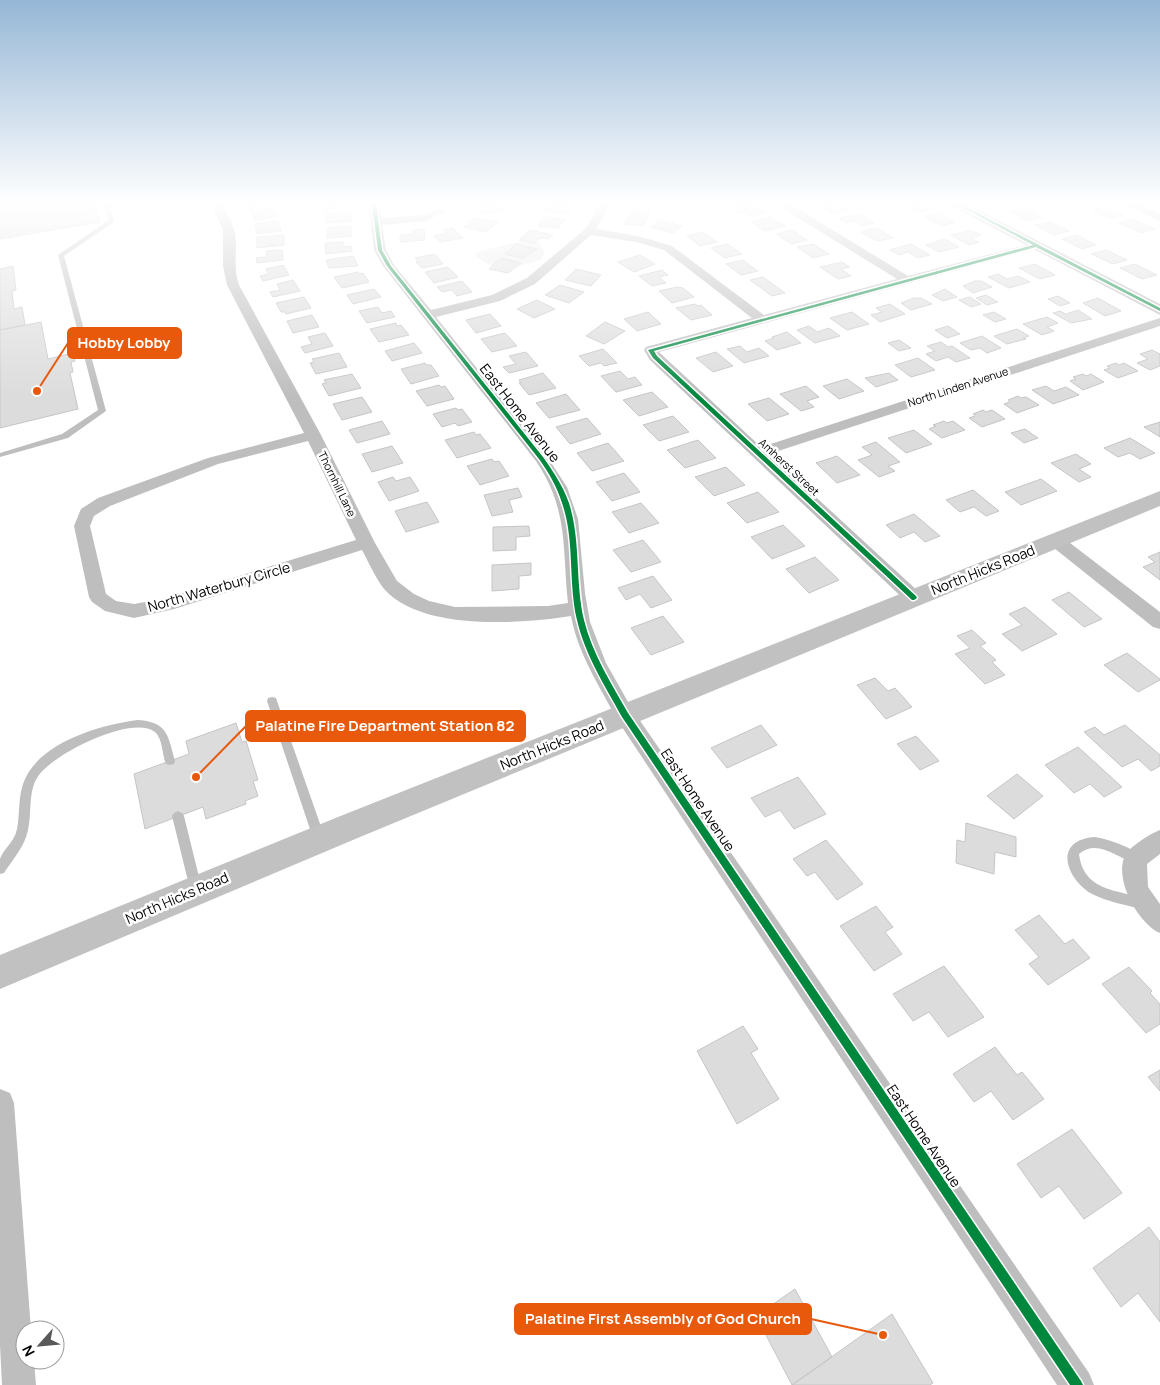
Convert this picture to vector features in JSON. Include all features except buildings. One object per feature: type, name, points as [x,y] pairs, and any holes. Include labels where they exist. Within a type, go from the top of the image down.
[{"type":"main road","name":"North Hicks Road","points":[[0,972],[319,839],[1160,498]]},
{"type":"street","name":"Thornhill Lane","points":[[228,269],[230,277],[366,543],[391,585],[408,599],[424,606],[455,614],[548,614],[578,608]]},
{"type":"street","name":"East Home Avenue","points":[[390,269],[541,458],[561,490],[571,531],[578,608],[590,653],[626,715],[1077,1385]]},
{"type":"street","points":[[427,315],[486,301],[518,289],[545,269]]},
{"type":"street","points":[[695,269],[761,319],[949,269]]},
{"type":"street","points":[[888,269],[906,280]]},
{"type":"street","points":[[1082,269],[1160,310]]},
{"type":"street","name":"Amherst Street","points":[[761,319],[651,350],[655,357],[756,453],[914,598]]},
{"type":"street","name":"North Linden Avenue","points":[[756,453],[1160,322]]},
{"type":"street","name":"North Waterbury Circle","points":[[312,435],[213,462],[104,502],[87,513],[82,526],[98,597],[110,606],[134,611],[168,604],[366,543]]},
{"type":"street","points":[[1055,540],[1160,622]]},
{"type":"street","points":[[1160,840],[1136,859],[1134,874],[1135,889],[1144,904],[1160,921]]},
{"type":"street","points":[[0,1103],[3,1184],[19,1385]]},
{"type":"lane","points":[[0,455],[65,436],[102,411],[65,269]]},
{"type":"lane","points":[[272,701],[319,839]]},
{"type":"lane","points":[[0,869],[21,837],[31,778],[38,768],[60,749],[124,726],[142,723],[158,728],[162,734],[170,761]]},
{"type":"lane","points":[[178,816],[197,890]]},
{"type":"lane","points":[[1136,859],[1108,845],[1088,842],[1078,844],[1073,852],[1076,873],[1086,884],[1104,894],[1144,904]]},
{"type":"cycle path","points":[[391,269],[541,458],[559,487],[570,519],[576,593],[585,636],[590,650],[625,715],[1077,1385]]},
{"type":"cycle path","points":[[914,598],[655,357],[651,350],[950,269]]},
{"type":"cycle path","points":[[1081,269],[1160,310]]},
{"type":"place","name":"Hobby Lobby","points":[[37,391]]},
{"type":"place","name":"Palatine Fire Department Station 82","points":[[196,777]]},
{"type":"place","name":"Palatine First Assembly of God Church","points":[[883,1335]]}]
